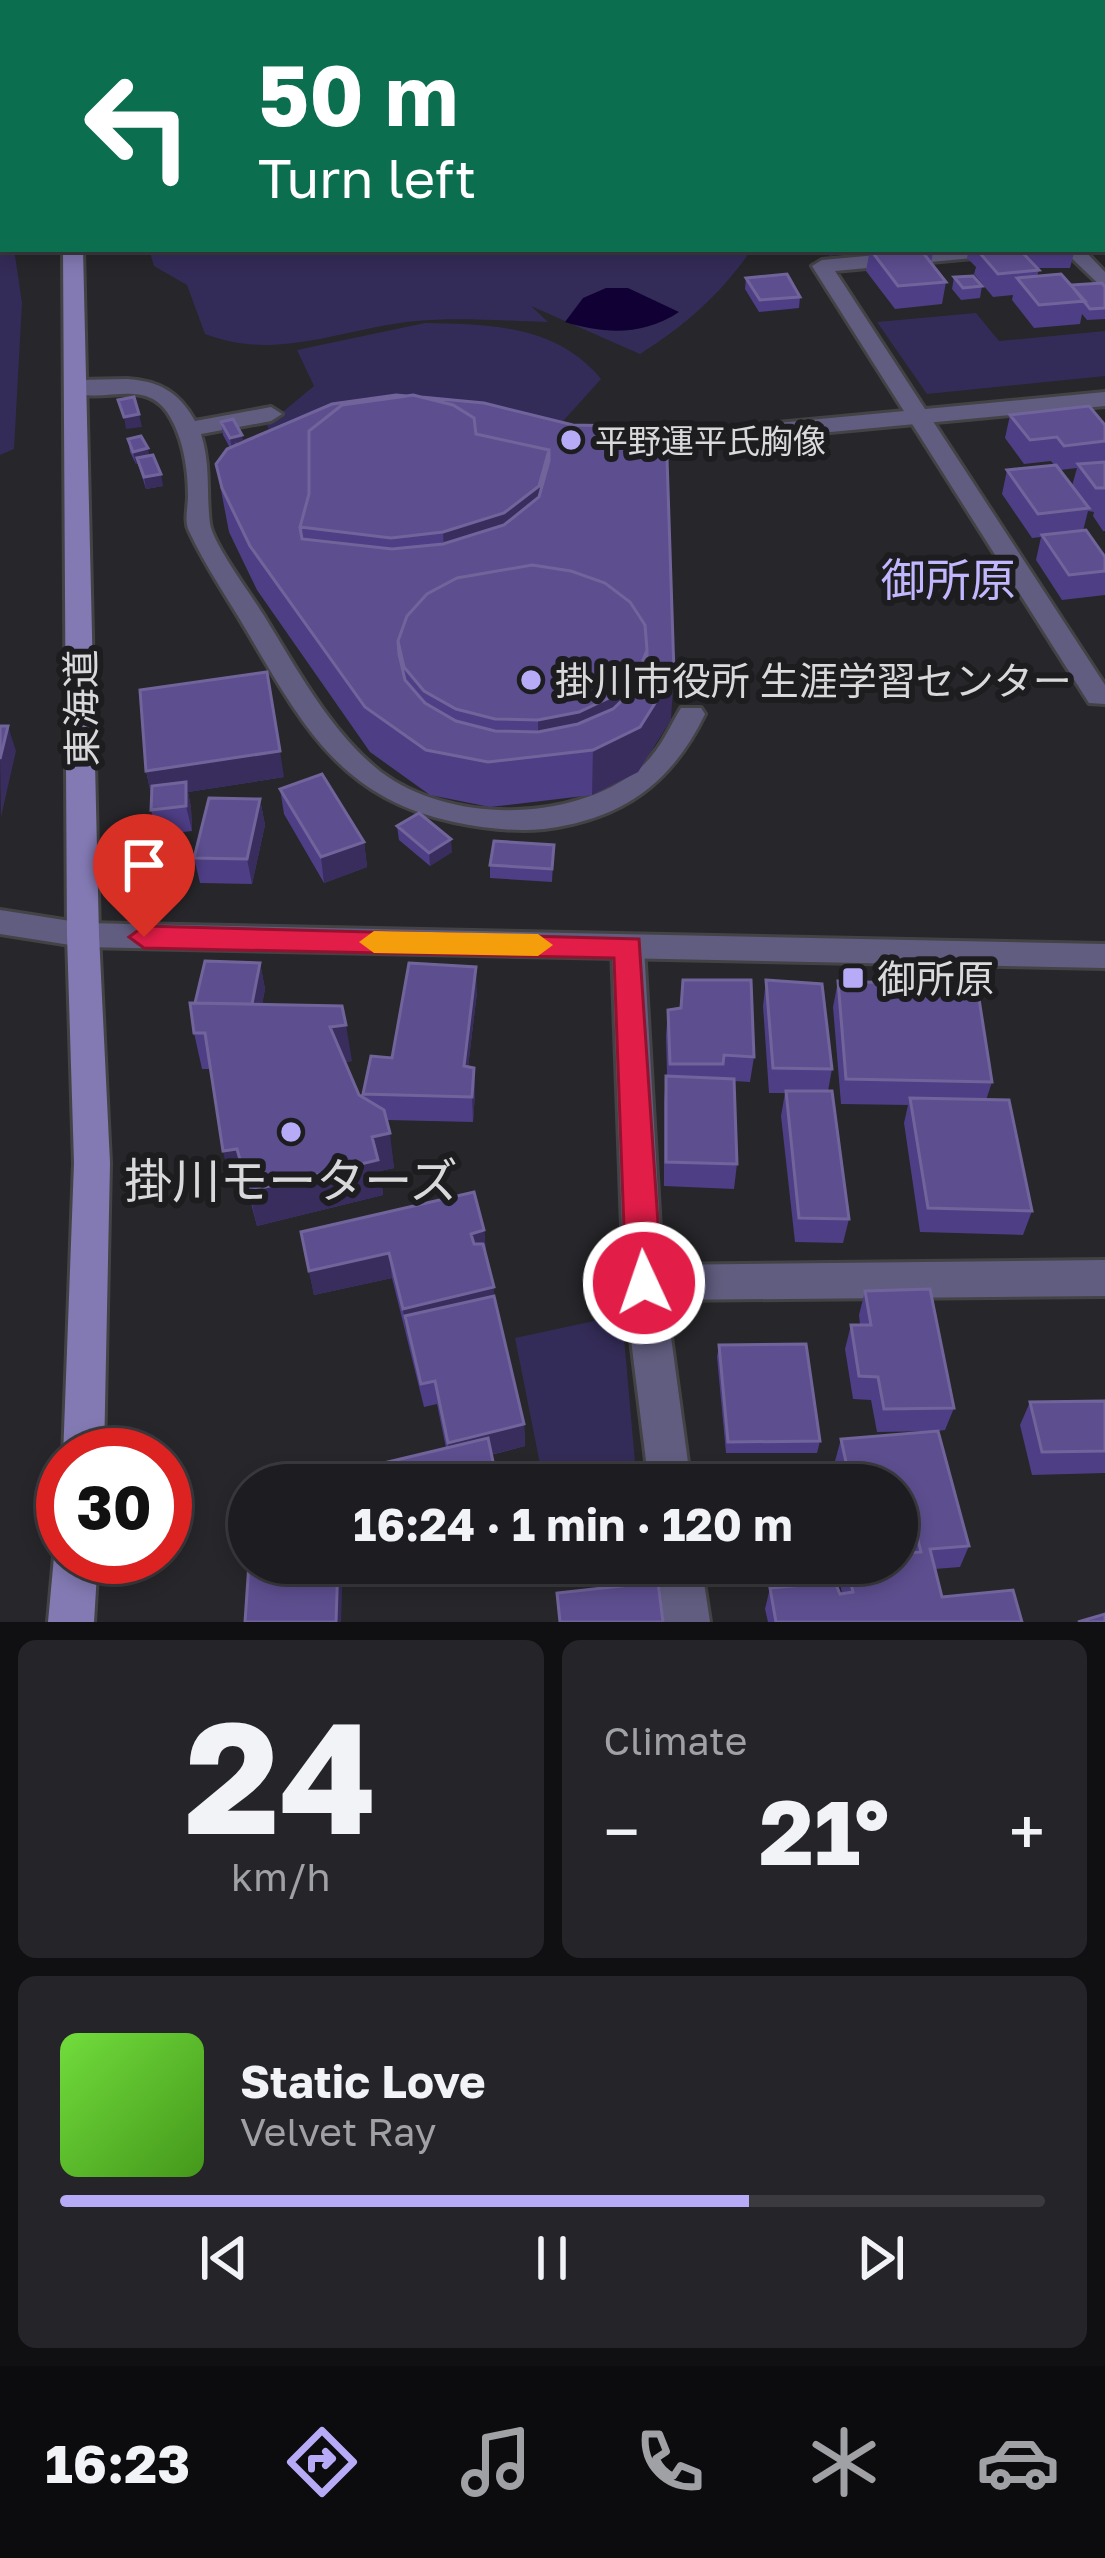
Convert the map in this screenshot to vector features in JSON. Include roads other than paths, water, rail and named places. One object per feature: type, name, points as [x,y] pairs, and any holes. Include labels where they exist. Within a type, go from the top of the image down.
[{"type":"main road","name":"東海道","points":[[73,252],[83,935],[92,1163],[84,1428]]},
{"type":"main road","points":[[71,1622],[74,1584]]},
{"type":"street","points":[[941,252],[822,266],[1103,704]]},
{"type":"street","points":[[1075,252],[1104,281]]},
{"type":"street","points":[[78,387],[148,388],[171,405],[196,451],[205,493],[198,526],[321,722],[363,773],[406,799],[501,821],[561,816],[622,794],[668,763],[691,714]]},
{"type":"street","points":[[724,435],[1105,399]]},
{"type":"street","points":[[184,430],[271,414]]},
{"type":"street","points":[[0,922],[83,935],[1105,956]]},
{"type":"street","points":[[628,947],[644,1283],[667,1464]]},
{"type":"street","points":[[644,1283],[1105,1278]]},
{"type":"street","points":[[682,1584],[687,1622]]},
{"type":"place","name":"平野運平氏胸像","points":[[571,440]]},
{"type":"place","name":"掛川市役所 生涯学習センター","points":[[531,680]]},
{"type":"place","name":"御所原","points":[[853,978]]},
{"type":"place","name":"掛川モーターズ","points":[[291,1132]]},
{"type":"district","name":"御所原","points":[[948,579]]}]
